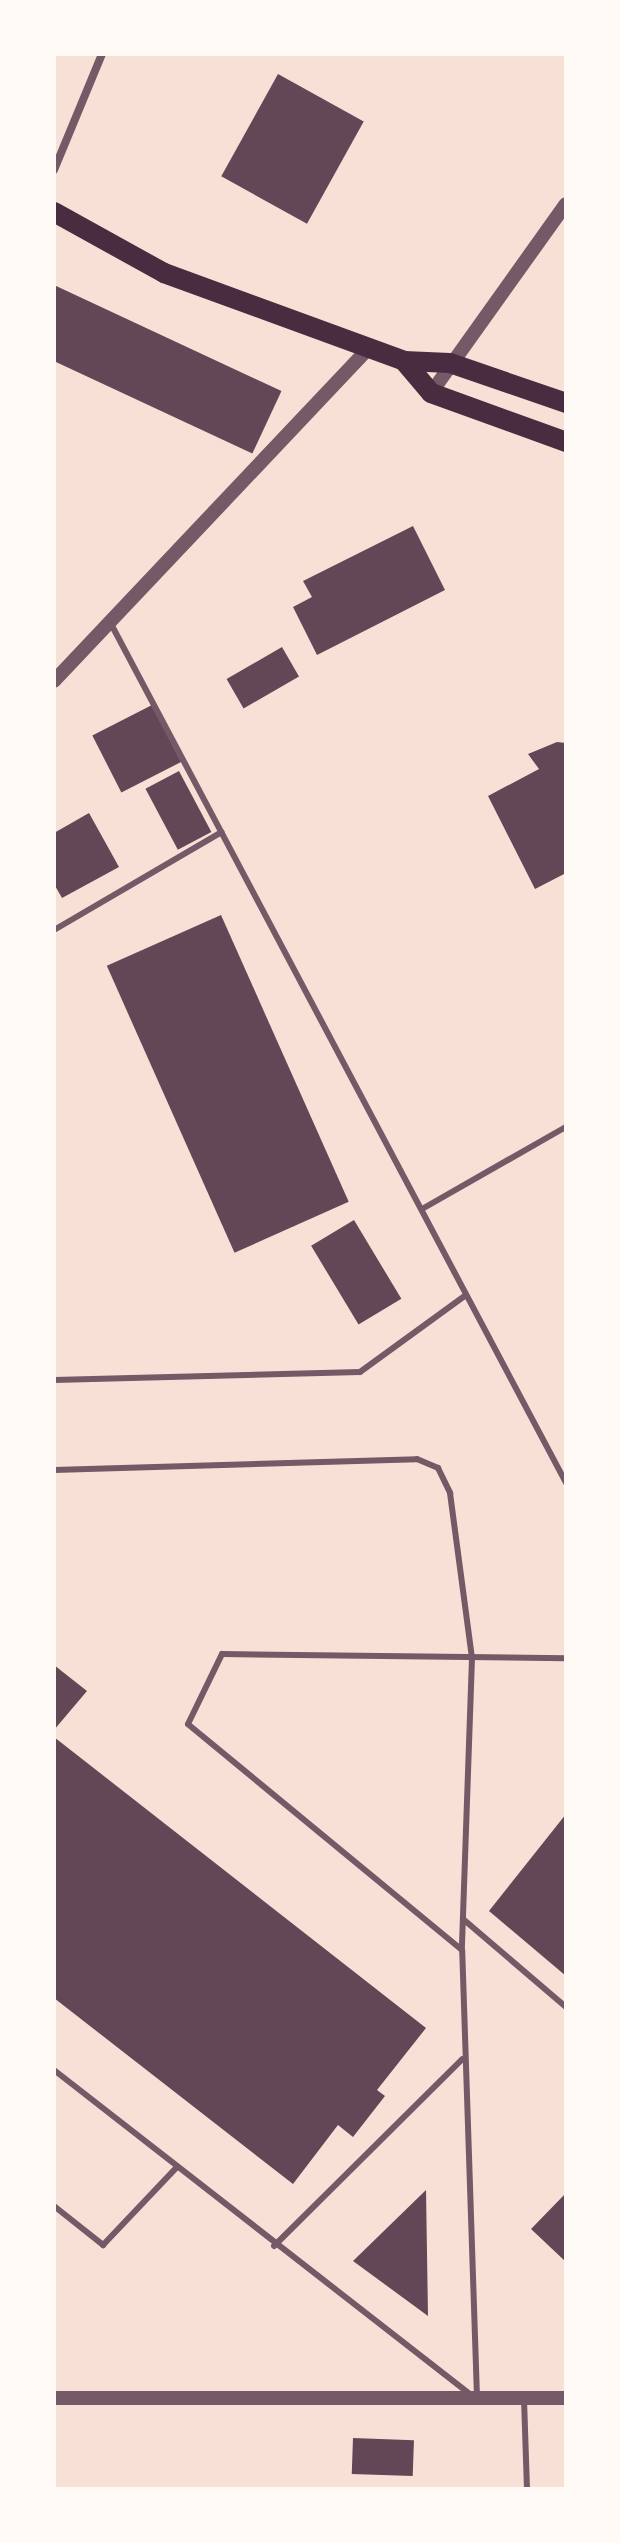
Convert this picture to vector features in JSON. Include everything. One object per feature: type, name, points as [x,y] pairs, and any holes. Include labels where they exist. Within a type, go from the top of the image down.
[{"type":"main road","points":[[54,212],[164,273],[371,346],[404,361],[450,363],[566,403]]},
{"type":"main road","points":[[404,361],[431,393],[566,442]]},
{"type":"street","points":[[54,170],[102,54]]},
{"type":"street","points":[[431,393],[566,204]]},
{"type":"street","points":[[54,681],[371,346]]},
{"type":"street","points":[[54,2398],[566,2398]]},
{"type":"lane","points":[[110,622],[566,1483]]},
{"type":"lane","points":[[54,930],[222,832]]},
{"type":"lane","points":[[422,1209],[566,1127]]},
{"type":"lane","points":[[54,1380],[360,1372],[466,1295]]},
{"type":"lane","points":[[54,1470],[417,1459],[438,1468],[450,1493],[472,1658],[462,1950],[462,2059],[477,2399]]},
{"type":"lane","points":[[462,1950],[188,1724],[222,1654],[566,1658]]},
{"type":"lane","points":[[463,1919],[566,2007]]},
{"type":"lane","points":[[274,2246],[462,2059]]},
{"type":"lane","points":[[54,2070],[274,2246],[477,2399]]},
{"type":"lane","points":[[54,2206],[103,2245],[177,2167]]},
{"type":"lane","points":[[524,2399],[527,2489]]},
{"type":"building","points":[[278,74],[364,122],[307,224],[221,176]]},
{"type":"building","points":[[54,285],[281,391],[252,454],[54,361]]},
{"type":"building","points":[[413,526],[445,590],[317,655],[293,607],[312,597],[303,581]]},
{"type":"building","points":[[282,647],[299,676],[244,708],[227,679]]},
{"type":"building","points":[[152,705],[181,762],[121,792],[92,735]]},
{"type":"building","points":[[557,742],[566,743],[566,873],[535,889],[488,796],[539,769],[528,754]]},
{"type":"building","points":[[179,771],[211,832],[178,850],[145,789]]},
{"type":"building","points":[[89,813],[119,867],[62,898],[54,884],[54,833]]},
{"type":"building","points":[[221,915],[349,1202],[235,1253],[107,966]]},
{"type":"building","points":[[354,1220],[401,1299],[359,1325],[311,1246]]},
{"type":"building","points":[[54,1665],[87,1691],[54,1730]]},
{"type":"building","points":[[54,1737],[426,2028],[377,2090],[385,2096],[353,2137],[338,2125],[293,2184],[54,1998]]},
{"type":"building","points":[[566,1814],[566,1976],[489,1911]]},
{"type":"building","points":[[426,2190],[428,2316],[353,2261]]},
{"type":"building","points":[[566,2193],[566,2262],[531,2229]]},
{"type":"building","points":[[353,2438],[414,2440],[413,2476],[352,2474]]}]
